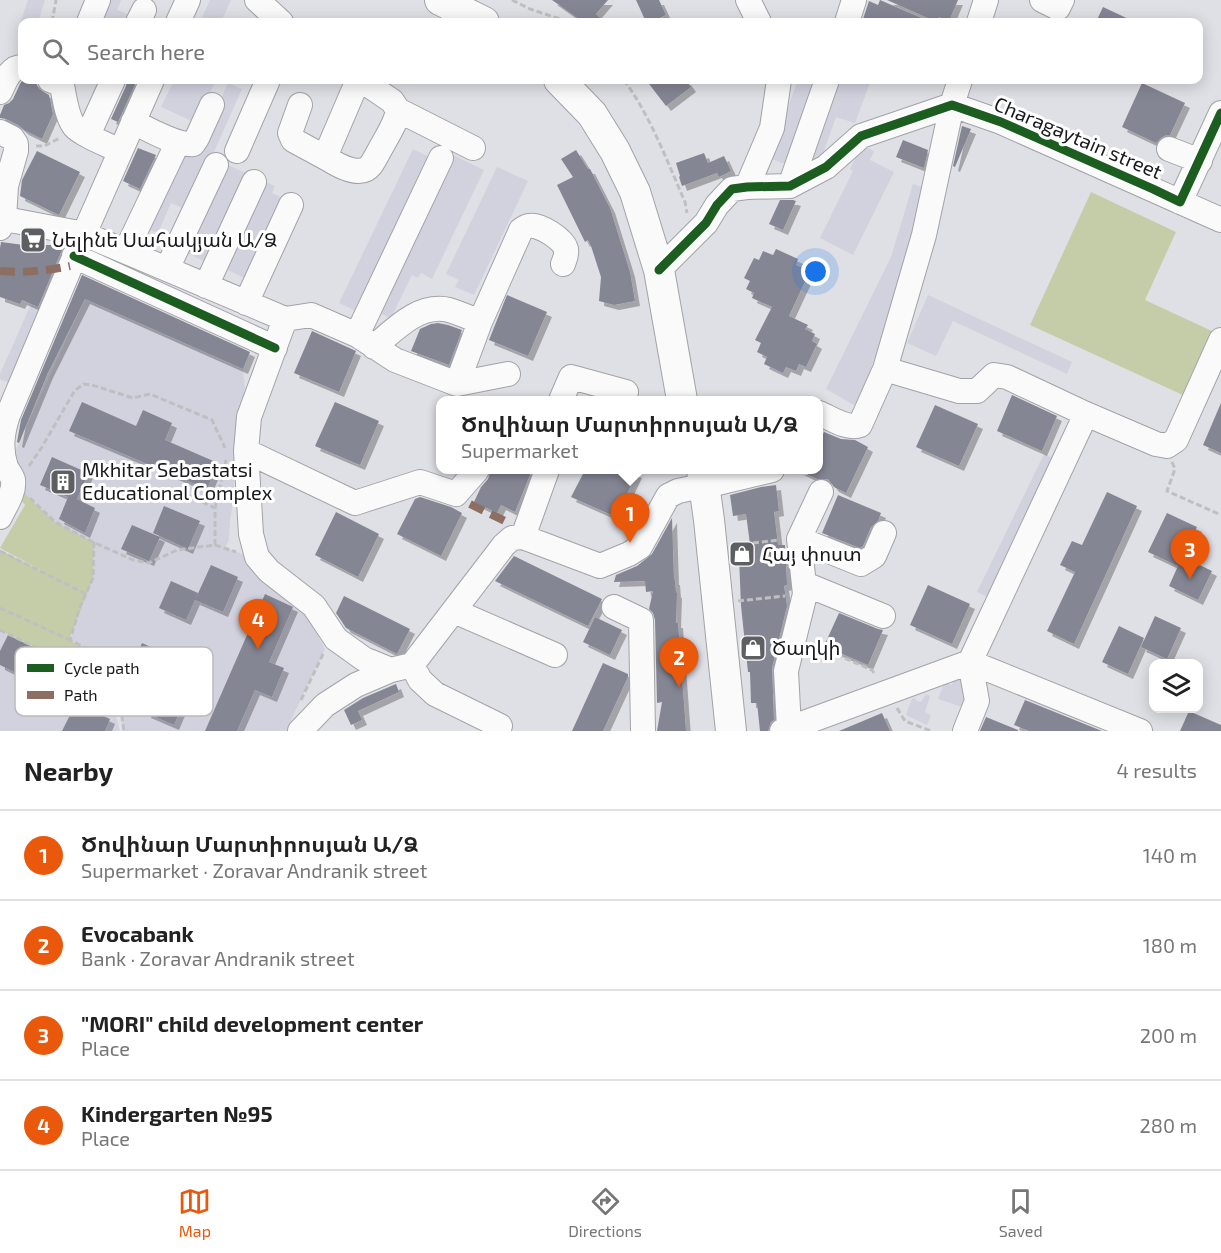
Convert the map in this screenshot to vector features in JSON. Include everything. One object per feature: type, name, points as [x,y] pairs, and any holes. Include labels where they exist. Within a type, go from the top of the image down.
[{"type":"main road","points":[[440,0],[476,18]]},
{"type":"main road","points":[[459,0],[495,18]]},
{"type":"main road","points":[[563,84],[592,114],[615,151],[635,192],[662,266],[681,396]]},
{"type":"main road","points":[[575,84],[597,108],[642,188],[662,266],[689,396]]},
{"type":"main road","points":[[700,478],[700,505],[721,731]]},
{"type":"main road","points":[[700,478],[731,731]]},
{"type":"street","points":[[90,18],[98,0]]},
{"type":"street","points":[[180,18],[188,0]]},
{"type":"street","points":[[257,0],[277,18]]},
{"type":"street","points":[[748,0],[757,18]]},
{"type":"street","points":[[848,18],[854,0]]},
{"type":"street","points":[[980,18],[986,0]]},
{"type":"street","points":[[1042,0],[1058,8],[1062,0]]},
{"type":"street","points":[[0,92],[11,71],[18,67]]},
{"type":"street","points":[[60,84],[66,105],[81,130],[120,151]]},
{"type":"street","points":[[81,130],[110,84]]},
{"type":"street","points":[[0,517],[12,491],[13,479],[7,468],[2,447],[3,429],[74,256],[150,84]]},
{"type":"street","points":[[237,151],[266,84]]},
{"type":"street","points":[[328,159],[328,150],[357,84]]},
{"type":"street","points":[[365,84],[392,101],[398,110],[473,148]]},
{"type":"street","points":[[747,186],[772,128],[778,84]]},
{"type":"street","points":[[790,186],[826,84]]},
{"type":"street","points":[[823,415],[848,426],[860,425],[885,369],[924,235],[952,105],[959,84]]},
{"type":"street","points":[[133,122],[178,142],[194,144],[212,105]]},
{"type":"street","points":[[300,105],[290,133],[293,140],[336,164],[360,171],[369,167],[396,120],[398,110]]},
{"type":"street","points":[[662,266],[706,223],[717,205],[732,189],[747,186],[790,186],[826,167],[861,136],[952,105]]},
{"type":"street","name":"Charagaytain street","points":[[952,105],[1001,122],[1221,220]]},
{"type":"street","points":[[1180,202],[1221,113]]},
{"type":"street","points":[[8,139],[16,151],[3,184],[1,222],[84,234],[285,319],[311,315],[366,341],[395,360],[457,384],[508,374]]},
{"type":"street","points":[[126,251],[178,142]]},
{"type":"street","points":[[1169,149],[1200,161]]},
{"type":"street","points":[[366,341],[441,158]]},
{"type":"street","points":[[167,269],[216,165]]},
{"type":"street","points":[[206,286],[254,183]]},
{"type":"street","points":[[246,303],[291,205]]},
{"type":"street","points":[[457,384],[480,322],[520,230],[528,226],[535,226],[559,238],[565,247],[566,254],[563,264]]},
{"type":"street","points":[[74,256],[275,348]]},
{"type":"street","points":[[366,341],[427,310],[446,309],[480,322]]},
{"type":"street","points":[[285,319],[249,417],[246,451],[251,534],[257,557],[269,571],[314,606],[336,639],[364,658],[402,668],[435,694],[500,726]]},
{"type":"street","points":[[885,369],[959,391],[977,391],[994,375],[1007,376],[1086,414],[1156,444],[1167,446],[1176,440],[1221,340]]},
{"type":"street","points":[[563,396],[571,377],[626,392],[625,396]]},
{"type":"street","points":[[965,731],[977,701],[970,662],[1086,414]]},
{"type":"street","points":[[246,451],[355,503],[420,482],[456,494],[474,474]]},
{"type":"street","points":[[523,537],[546,474]]},
{"type":"street","points":[[300,731],[325,705],[356,685],[402,668],[454,611],[504,544],[512,538],[523,537],[600,566],[640,547],[668,496],[700,478],[736,474]]},
{"type":"street","points":[[821,492],[799,539],[805,589],[786,671],[786,730],[823,724],[970,662],[1140,731]]},
{"type":"street","points":[[799,539],[861,564],[874,556],[884,533]]},
{"type":"street","points":[[805,589],[883,616]]},
{"type":"street","points":[[614,607],[641,620],[644,731]]},
{"type":"street","points":[[454,611],[555,655]]},
{"type":"path","points":[[53,18],[56,0]]},
{"type":"path","points":[[512,0],[557,18]]},
{"type":"path","points":[[627,84],[651,125],[685,202],[691,238]]},
{"type":"path","points":[[8,139],[44,146],[81,130]]},
{"type":"path","points":[[215,545],[215,508],[227,455],[224,444],[212,420],[150,394],[133,398],[84,384],[75,390],[27,469],[13,479],[55,522],[133,560],[149,563],[177,550],[215,545],[240,553]]},
{"type":"path","points":[[1167,446],[1174,469],[1167,491],[1221,515]]},
{"type":"path","points":[[183,493],[215,508]]},
{"type":"path","points":[[731,545],[799,539]]},
{"type":"path","points":[[70,640],[93,578],[94,542]]},
{"type":"path","points":[[0,550],[86,594]]},
{"type":"path","points":[[736,601],[805,589]]},
{"type":"path","points":[[0,608],[84,647]]},
{"type":"path","points":[[0,630],[35,647]]},
{"type":"path","points":[[300,700],[325,649]]},
{"type":"path","points":[[122,716],[124,731]]},
{"type":"shaded area","points":[[28,0],[45,0],[39,18],[22,18]]},
{"type":"shaded area","points":[[104,0],[121,0],[117,10],[132,16],[131,18],[96,18]]},
{"type":"shaded area","points":[[210,0],[231,0],[223,18],[202,18]]},
{"type":"shaded area","points":[[172,84],[214,84],[196,123],[161,107]]},
{"type":"shaded area","points":[[228,84],[242,89],[188,210],[171,203],[158,233],[148,229],[190,135],[203,141]]},
{"type":"shaded area","points":[[797,84],[814,84],[785,164],[769,158]]},
{"type":"shaded area","points":[[833,84],[870,84],[855,123],[836,117],[820,162],[807,157]]},
{"type":"shaded area","points":[[862,145],[874,151],[870,160],[894,172],[853,255],[820,238],[853,171],[850,169]]},
{"type":"shaded area","points":[[413,149],[433,159],[360,313],[339,303]]},
{"type":"shaded area","points":[[451,154],[484,170],[432,279],[421,273],[418,278],[412,275],[391,318],[375,311]]},
{"type":"shaded area","points":[[223,163],[252,176],[212,265],[183,251]]},
{"type":"shaded area","points":[[497,167],[528,181],[474,295],[455,287],[459,280],[446,274]]},
{"type":"shaded area","points":[[261,180],[275,186],[272,193],[286,200],[248,280],[220,266]]},
{"type":"shaded area","points":[[913,184],[927,189],[864,391],[854,405],[826,389],[891,257]]},
{"type":"shaded area","points":[[928,295],[1072,362],[1067,374],[953,321],[936,356],[907,343]]},
{"type":"shaded area","points":[[85,299],[243,368],[245,389],[237,421],[234,497],[229,539],[225,548],[240,553],[264,571],[303,608],[325,649],[288,731],[123,731],[121,716],[213,716],[213,647],[84,647],[70,640],[80,607],[93,578],[94,542],[55,522],[33,502],[13,479],[12,458]]},
{"type":"shaded area","points":[[31,304],[42,308],[9,383],[0,379],[0,374]]},
{"type":"shaded area","points":[[1044,454],[1057,460],[991,599],[977,592]]},
{"type":"shaded area","points":[[0,630],[36,647],[15,647],[15,716],[116,716],[120,731],[0,731]]},
{"type":"shaded area","points":[[954,677],[967,678],[970,688],[962,707],[938,699],[944,683],[952,685]]},
{"type":"shaded area","points":[[926,694],[930,696],[925,712],[931,715],[927,725],[906,715],[914,697],[921,702]]},
{"type":"green space","points":[[1091,192],[1176,232],[1145,300],[1214,332],[1185,396],[1030,325]]},
{"type":"green space","points":[[13,479],[55,522],[94,542],[93,578],[69,640],[84,647],[35,647],[0,630],[0,550],[48,574],[0,548],[25,505],[12,489]]},
{"type":"building","points":[[552,0],[608,0],[596,14],[600,18],[577,18]]},
{"type":"building","points":[[636,0],[659,0],[666,15],[660,18],[644,18]]},
{"type":"building","points":[[880,0],[922,18],[863,18],[869,1],[878,5]]},
{"type":"building","points":[[887,0],[958,0],[950,18],[928,18]]},
{"type":"building","points":[[1103,7],[1126,18],[1098,18]]},
{"type":"building","points":[[20,84],[36,84],[39,89],[49,95],[53,114],[42,139],[0,118],[4,105],[13,99]]},
{"type":"building","points":[[126,84],[135,84],[118,122],[111,119]]},
{"type":"building","points":[[649,84],[689,84],[691,87],[666,106]]},
{"type":"building","points":[[1142,84],[1185,103],[1170,135],[1166,135],[1156,143],[1122,127]]},
{"type":"building","points":[[962,126],[971,129],[955,167],[953,166]]},
{"type":"building","points":[[903,140],[928,150],[924,168],[896,157]]},
{"type":"building","points":[[138,148],[156,155],[140,189],[123,181]]},
{"type":"building","points":[[576,150],[590,169],[610,208],[630,272],[635,301],[614,305],[599,301],[601,277],[591,246],[588,240],[585,242],[557,185],[573,177],[561,159]]},
{"type":"building","points":[[37,151],[80,172],[59,215],[20,196],[22,180]]},
{"type":"building","points":[[704,153],[708,163],[724,156],[731,171],[719,177],[717,173],[682,186],[676,163]]},
{"type":"building","points":[[780,200],[796,201],[783,230],[769,224]]},
{"type":"building","points":[[1,242],[24,245],[64,245],[38,307],[22,300],[20,304],[0,297]]},
{"type":"building","points":[[776,249],[798,259],[796,265],[805,269],[803,275],[807,277],[789,316],[808,325],[805,329],[815,334],[812,341],[817,344],[806,367],[799,364],[796,371],[786,367],[783,373],[764,364],[767,357],[757,352],[761,343],[755,340],[772,307],[752,298],[754,293],[746,289],[750,281],[744,278],[754,258],[759,260],[763,251],[773,255]]},
{"type":"building","points":[[82,275],[250,352],[243,369],[85,299],[48,373],[19,443],[17,442],[21,420]]},
{"type":"building","points":[[507,295],[547,312],[528,356],[489,340]]},
{"type":"building","points":[[438,323],[462,330],[449,365],[411,351],[420,329]]},
{"type":"building","points":[[312,331],[356,351],[339,392],[294,373]]},
{"type":"building","points":[[1012,395],[1057,416],[1042,451],[997,431]]},
{"type":"building","points":[[82,402],[136,426],[143,410],[172,423],[165,440],[218,463],[207,489],[69,431]]},
{"type":"building","points":[[335,402],[379,421],[360,465],[315,446]]},
{"type":"building","points":[[1221,403],[1221,453],[1203,445]]},
{"type":"building","points":[[935,405],[978,424],[959,466],[916,447]]},
{"type":"building","points":[[824,432],[841,439],[855,440],[868,447],[846,493],[834,487],[828,479],[817,479],[807,474],[823,474]]},
{"type":"building","points":[[52,457],[88,473],[77,499],[95,508],[85,533],[59,519],[68,497],[40,485]]},
{"type":"building","points":[[490,474],[530,474],[515,512],[501,505],[497,513],[474,502],[481,487]]},
{"type":"building","points":[[583,474],[637,474],[616,517],[571,497]]},
{"type":"building","points":[[776,485],[779,511],[774,512],[778,545],[785,545],[787,585],[784,586],[787,606],[772,668],[774,720],[768,731],[760,731],[757,703],[751,703],[750,672],[748,672],[741,606],[739,557],[746,557],[745,552],[751,552],[746,514],[733,516],[730,495]]},
{"type":"building","points":[[1107,492],[1137,506],[1074,644],[1047,631],[1075,572],[1060,565],[1072,541],[1082,545]]},
{"type":"building","points":[[838,495],[881,513],[860,548],[822,533]]},
{"type":"building","points":[[420,497],[462,513],[441,556],[397,534],[415,499]]},
{"type":"building","points":[[164,506],[200,521],[188,549],[153,533]]},
{"type":"building","points":[[336,512],[379,534],[358,577],[315,555]]},
{"type":"building","points":[[1167,513],[1197,527],[1183,557],[1212,571],[1198,600],[1169,586],[1178,566],[1148,552]]},
{"type":"building","points":[[672,518],[674,580],[677,593],[676,623],[678,623],[686,731],[657,731],[662,702],[657,703],[655,620],[649,609],[653,591],[646,592],[645,581],[614,582],[616,575],[637,566],[652,554]]},
{"type":"building","points":[[132,525],[160,537],[149,561],[121,549]]},
{"type":"building","points":[[514,556],[602,599],[588,626],[495,581]]},
{"type":"building","points":[[211,565],[238,577],[223,612],[195,600]]},
{"type":"building","points":[[171,581],[198,593],[186,620],[159,608]]},
{"type":"building","points":[[928,585],[970,604],[952,644],[910,625]]},
{"type":"building","points":[[265,594],[293,607],[269,662],[284,668],[272,697],[255,690],[237,731],[205,731]]},
{"type":"building","points":[[344,596],[410,629],[397,654],[346,628],[336,613]]},
{"type":"building","points":[[839,613],[883,630],[868,665],[824,646]]},
{"type":"building","points":[[1155,616],[1181,628],[1167,659],[1141,647]]},
{"type":"building","points":[[595,617],[622,630],[610,655],[583,642]]},
{"type":"building","points":[[1119,626],[1144,638],[1128,674],[1102,662]]},
{"type":"building","points":[[8,635],[33,647],[15,647],[15,672],[0,665],[0,651]]},
{"type":"building","points":[[603,663],[628,674],[628,677],[603,731],[572,731]]},
{"type":"building","points":[[396,684],[399,692],[358,711],[362,720],[351,725],[344,710],[363,698]]},
{"type":"building","points":[[1025,700],[1102,731],[1029,731],[1014,725]]},
{"type":"building","points":[[882,713],[890,731],[839,731]]},
{"type":"building","points":[[1188,713],[1194,713],[1221,725],[1221,731],[1180,731]]},
{"type":"building","points":[[70,716],[104,716],[110,719],[105,731],[62,731]]},
{"type":"building","points":[[153,716],[178,716],[174,725]]},
{"type":"building","points":[[986,717],[1018,730],[1018,731],[980,731]]},
{"type":"marked path","points":[[0,271],[35,271],[70,266]]},
{"type":"marked path","points":[[470,504],[511,524]]},
{"type":"cycle path","points":[[659,270],[706,223],[717,205],[732,189],[790,186],[826,167],[861,136],[952,105],[1001,122],[1180,202],[1221,113]]},
{"type":"cycle path","points":[[74,256],[275,348]]},
{"type":"place","name":"Նելինե Սահակյան Ա/Ձ","points":[[33,240]]},
{"type":"place","name":"Mkhitar Sebastatsi Educational Complex","points":[[63,482]]},
{"type":"place","name":"Ծովինար Մարտիրոսյան Ա/Ձ","points":[[630,543]]},
{"type":"place","name":"Հայ փոստ","points":[[742,554]]},
{"type":"place","name":"\"MORI\" child development center","points":[[1190,579]]},
{"type":"place","name":"Ծաղկի","points":[[753,648]]},
{"type":"place","name":"Kindergarten №95","points":[[258,649]]},
{"type":"place","name":"Evocabank","points":[[679,687]]}]
